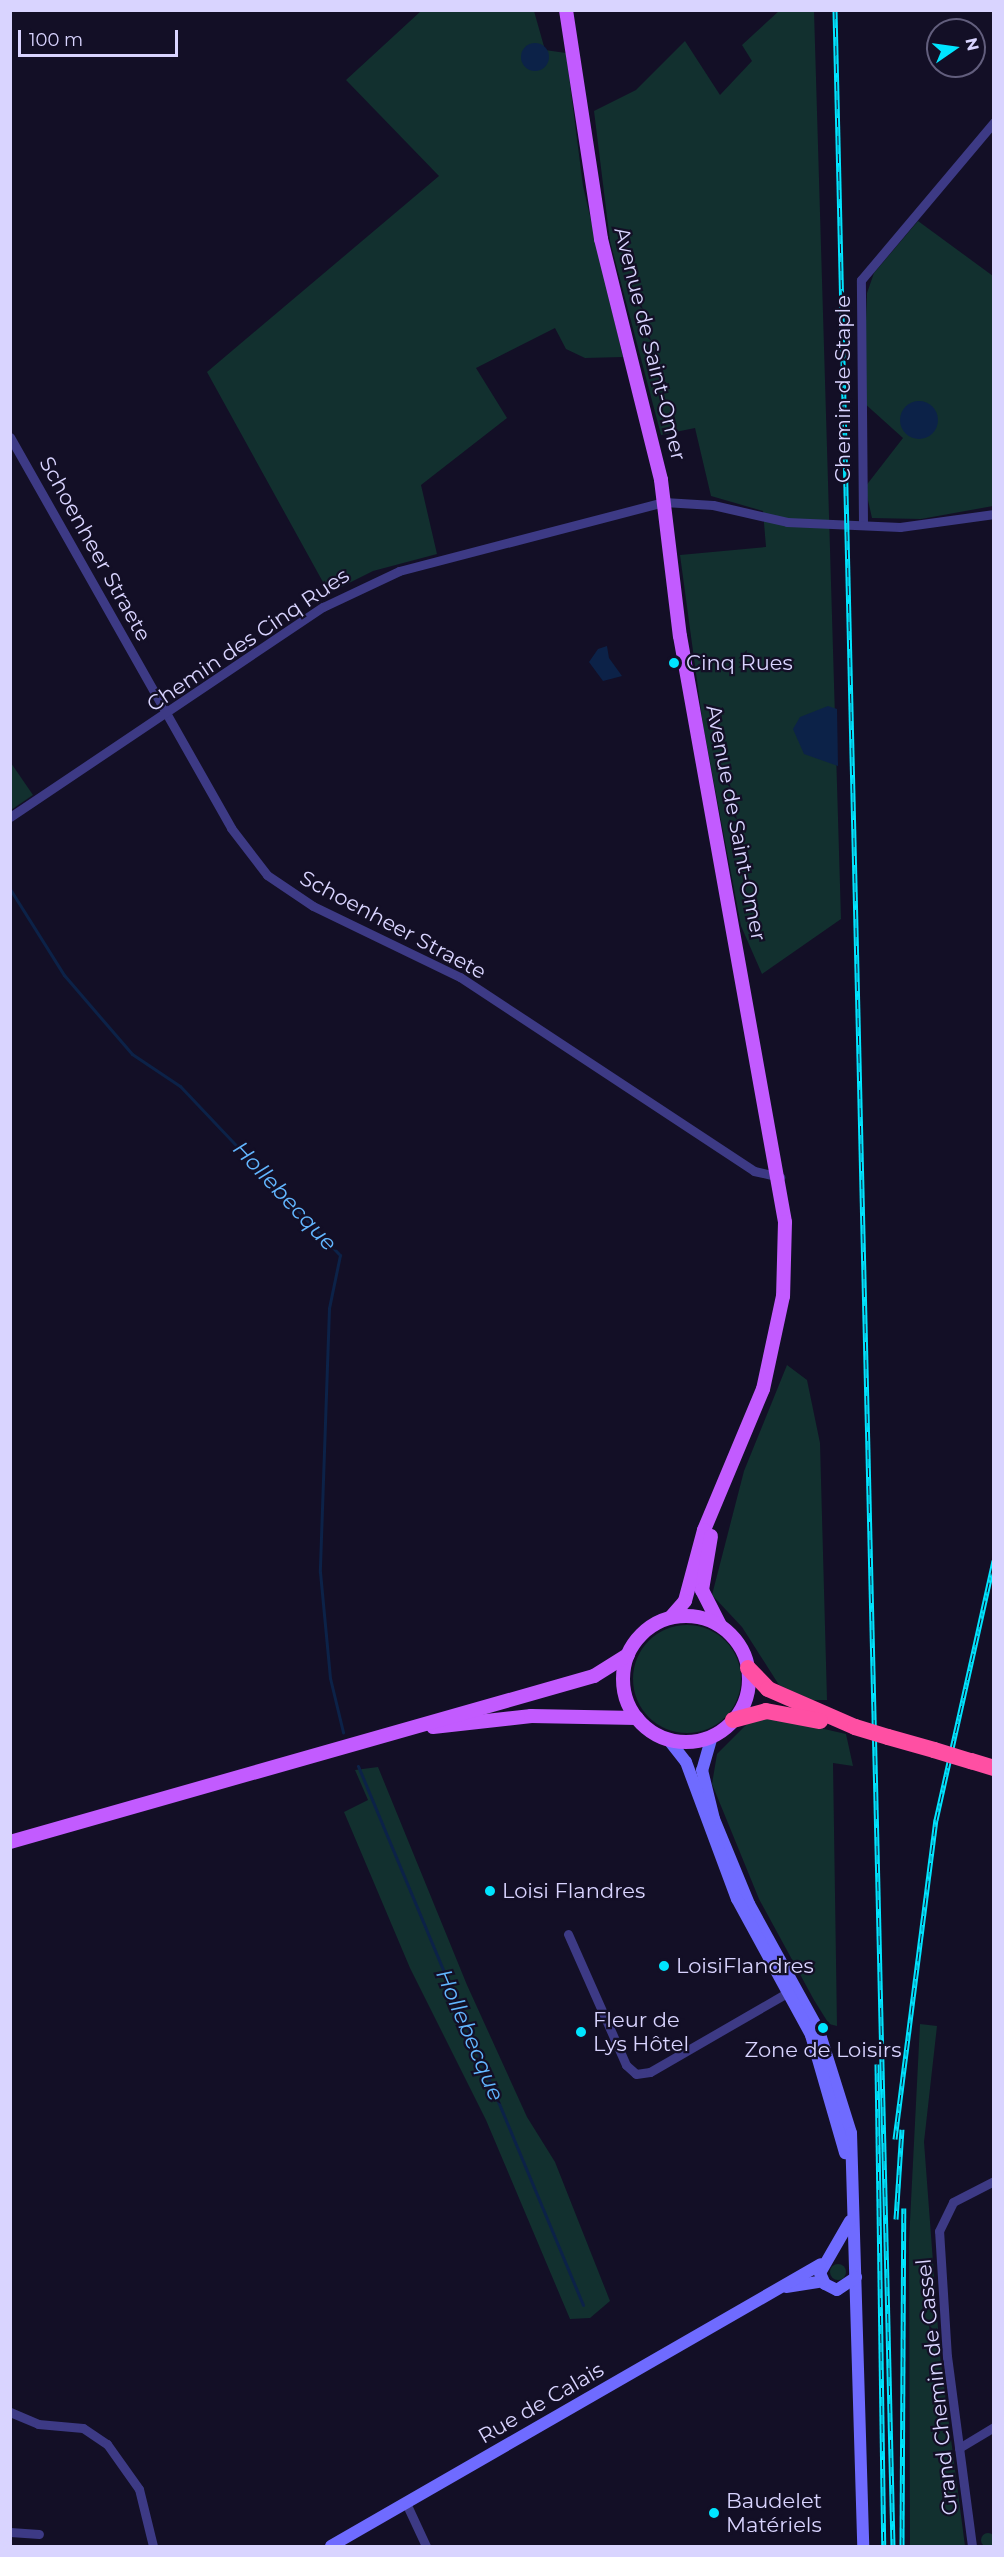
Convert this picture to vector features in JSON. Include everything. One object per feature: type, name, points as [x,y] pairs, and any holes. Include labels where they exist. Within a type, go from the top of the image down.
[{"type":"highway","points":[[748,1668],[768,1689],[855,1727]]},
{"type":"highway","points":[[734,1720],[772,1712],[855,1727],[993,1768]]},
{"type":"main road","name":"Avenue de Saint-Omer","points":[[566,10],[601,239],[664,502],[682,648],[780,1177],[785,1259],[778,1328],[759,1401],[721,1497],[704,1530],[685,1600],[671,1617]]},
{"type":"main road","name":"Avenue de Saint-Omer","points":[[721,1497],[702,1583],[706,1603],[721,1626]]},
{"type":"main road","points":[[10,1842],[594,1676],[628,1655],[645,1631],[671,1617],[695,1616],[721,1626],[737,1642],[748,1668],[747,1696],[734,1720],[712,1736],[690,1742],[668,1739]]},
{"type":"main road","points":[[628,1655],[623,1685],[637,1718],[668,1739],[686,1762],[736,1899],[793,1990],[826,2075],[844,2146],[851,2221],[831,2254],[821,2264],[823,2281],[851,2302],[858,2322]]},
{"type":"main road","points":[[384,1736],[519,1717],[637,1718]]},
{"type":"main road","points":[[712,1736],[702,1770],[710,1809],[744,1893],[825,2047],[847,2116],[854,2169],[854,2262],[858,2322],[863,2547]]},
{"type":"main road","points":[[831,2254],[847,2255],[854,2262]]},
{"type":"main road","name":"Rue de Calais","points":[[331,2547],[821,2264]]},
{"type":"main road","points":[[837,2290],[856,2277]]},
{"type":"main road","name":"Rue de Calais","points":[[771,2294],[805,2280],[823,2281]]},
{"type":"street","name":"Chemin de Staple","points":[[863,524],[861,280],[993,122]]},
{"type":"street","name":"Schoenheer Straete","points":[[10,437],[235,834],[280,885],[460,976],[754,1171],[780,1177]]},
{"type":"street","name":"Chemin des Cinq Rues","points":[[10,818],[167,715],[323,607],[371,581],[664,502],[721,506],[787,522],[915,527],[993,514]]},
{"type":"street","points":[[568,1934],[626,2065],[636,2074],[650,2072],[793,1990]]},
{"type":"street","name":"Grand Chemin de Cassel","points":[[972,2547],[959,2448],[939,2231],[953,2202],[993,2181]]},
{"type":"street","points":[[10,2412],[38,2424],[79,2426],[100,2438],[139,2489],[153,2547]]},
{"type":"street","points":[[959,2448],[993,2427]]},
{"type":"street","points":[[406,2503],[426,2547]]},
{"type":"street","points":[[10,2532],[39,2534]]},
{"type":"green space","points":[[421,11],[534,11],[545,50],[566,53],[583,186],[623,357],[585,358],[566,349],[555,328],[476,368],[507,418],[421,485],[437,554],[373,571],[329,593],[207,372],[439,176],[346,80]]},
{"type":"green space","points":[[779,11],[814,11],[841,919],[762,974],[741,926],[703,725],[680,555],[766,547],[763,511],[711,496],[695,428],[661,435],[610,241],[594,111],[636,90],[685,41],[720,95],[752,61],[742,45]]},
{"type":"green space","points":[[918,221],[993,276],[993,506],[921,519],[872,518],[865,487],[903,438],[863,402],[867,293],[874,273]]},
{"type":"green space","points":[[11,763],[33,795],[10,810]]},
{"type":"green space","points":[[787,1365],[807,1380],[820,1443],[827,1700],[812,1700],[779,1685],[742,1627],[712,1595],[744,1471]]},
{"type":"green space","points":[[687,1625],[708,1629],[725,1641],[737,1658],[741,1679],[737,1700],[725,1717],[708,1729],[687,1733],[666,1729],[649,1717],[637,1700],[633,1679],[637,1658],[649,1641],[666,1629]]},
{"type":"green space","points":[[772,1717],[846,1734],[853,1766],[833,1763],[837,2026],[829,2024],[814,2000],[759,1899],[712,1784],[717,1754],[750,1721]]},
{"type":"green space","points":[[378,1767],[467,1985],[527,2117],[555,2162],[610,2301],[590,2318],[570,2319],[486,2120],[410,1968],[344,1812],[368,1800],[355,1770]]},
{"type":"green space","points":[[920,2024],[937,2026],[924,2142],[940,2355],[965,2546],[910,2546],[909,2241]]},
{"type":"green space","points":[[835,2264],[841,2264],[846,2272],[844,2278],[835,2280],[830,2275],[830,2269]]},
{"type":"green space","points":[[988,2533],[993,2535],[995,2540],[993,2545],[988,2547],[983,2545],[981,2540],[983,2535]]},
{"type":"water","points":[[535,43],[545,47],[549,57],[545,67],[535,71],[525,67],[521,57],[525,47]]},
{"type":"water","points":[[919,401],[933,406],[938,420],[933,434],[919,439],[905,434],[900,420],[905,406]]},
{"type":"water","points":[[607,646],[609,658],[622,676],[603,681],[589,662],[598,649]]},
{"type":"water","points":[[828,706],[837,709],[838,766],[804,754],[793,729],[800,717]]},
{"type":"waterway","name":"Hollebecque","points":[[10,889],[64,975],[132,1054],[180,1086],[340,1255],[329,1308],[320,1572],[330,1678],[343,1732]]},
{"type":"waterway","name":"Hollebecque","points":[[358,1766],[583,2305]]},
{"type":"railway","points":[[835,10],[893,2546]]},
{"type":"railway","points":[[895,2139],[936,1820],[994,1560]]},
{"type":"railway","points":[[877,2064],[884,2546]]},
{"type":"railway","points":[[896,2219],[902,2129]]},
{"type":"railway","points":[[902,2546],[904,2208]]},
{"type":"place","name":"Cinq Rues","points":[[674,663]]},
{"type":"place","name":"Loisi Flandres","points":[[490,1891]]},
{"type":"place","name":"LoisiFlandres","points":[[664,1966]]},
{"type":"place","name":"Zone de Loisirs","points":[[823,2028]]},
{"type":"place","name":"Fleur de Lys Hôtel","points":[[581,2032]]},
{"type":"place","name":"Baudelet Matériels","points":[[714,2513]]}]
